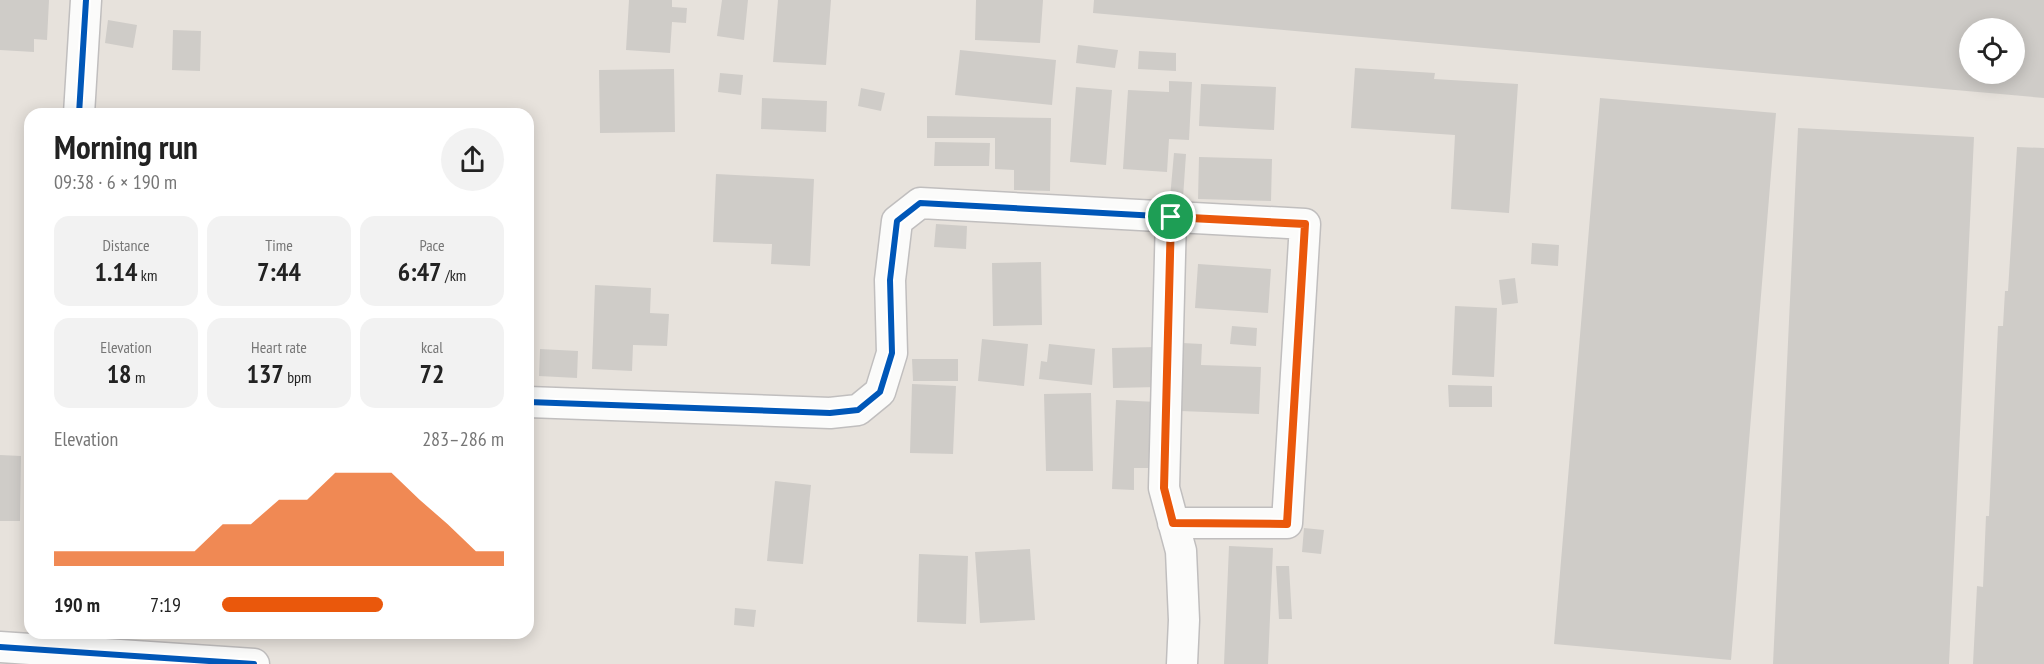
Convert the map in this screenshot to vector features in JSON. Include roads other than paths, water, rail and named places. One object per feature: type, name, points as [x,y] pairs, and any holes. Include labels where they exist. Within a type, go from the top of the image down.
[{"type":"street","points":[[79,108],[86,0]]},
{"type":"street","points":[[534,402],[830,413],[858,410],[880,392],[892,353],[890,280],[897,221],[920,203],[1305,224],[1287,524],[1173,523]]},
{"type":"street","points":[[1171,217],[1164,488],[1180,551],[1184,620],[1182,664]]},
{"type":"street","points":[[0,647],[254,664]]}]
